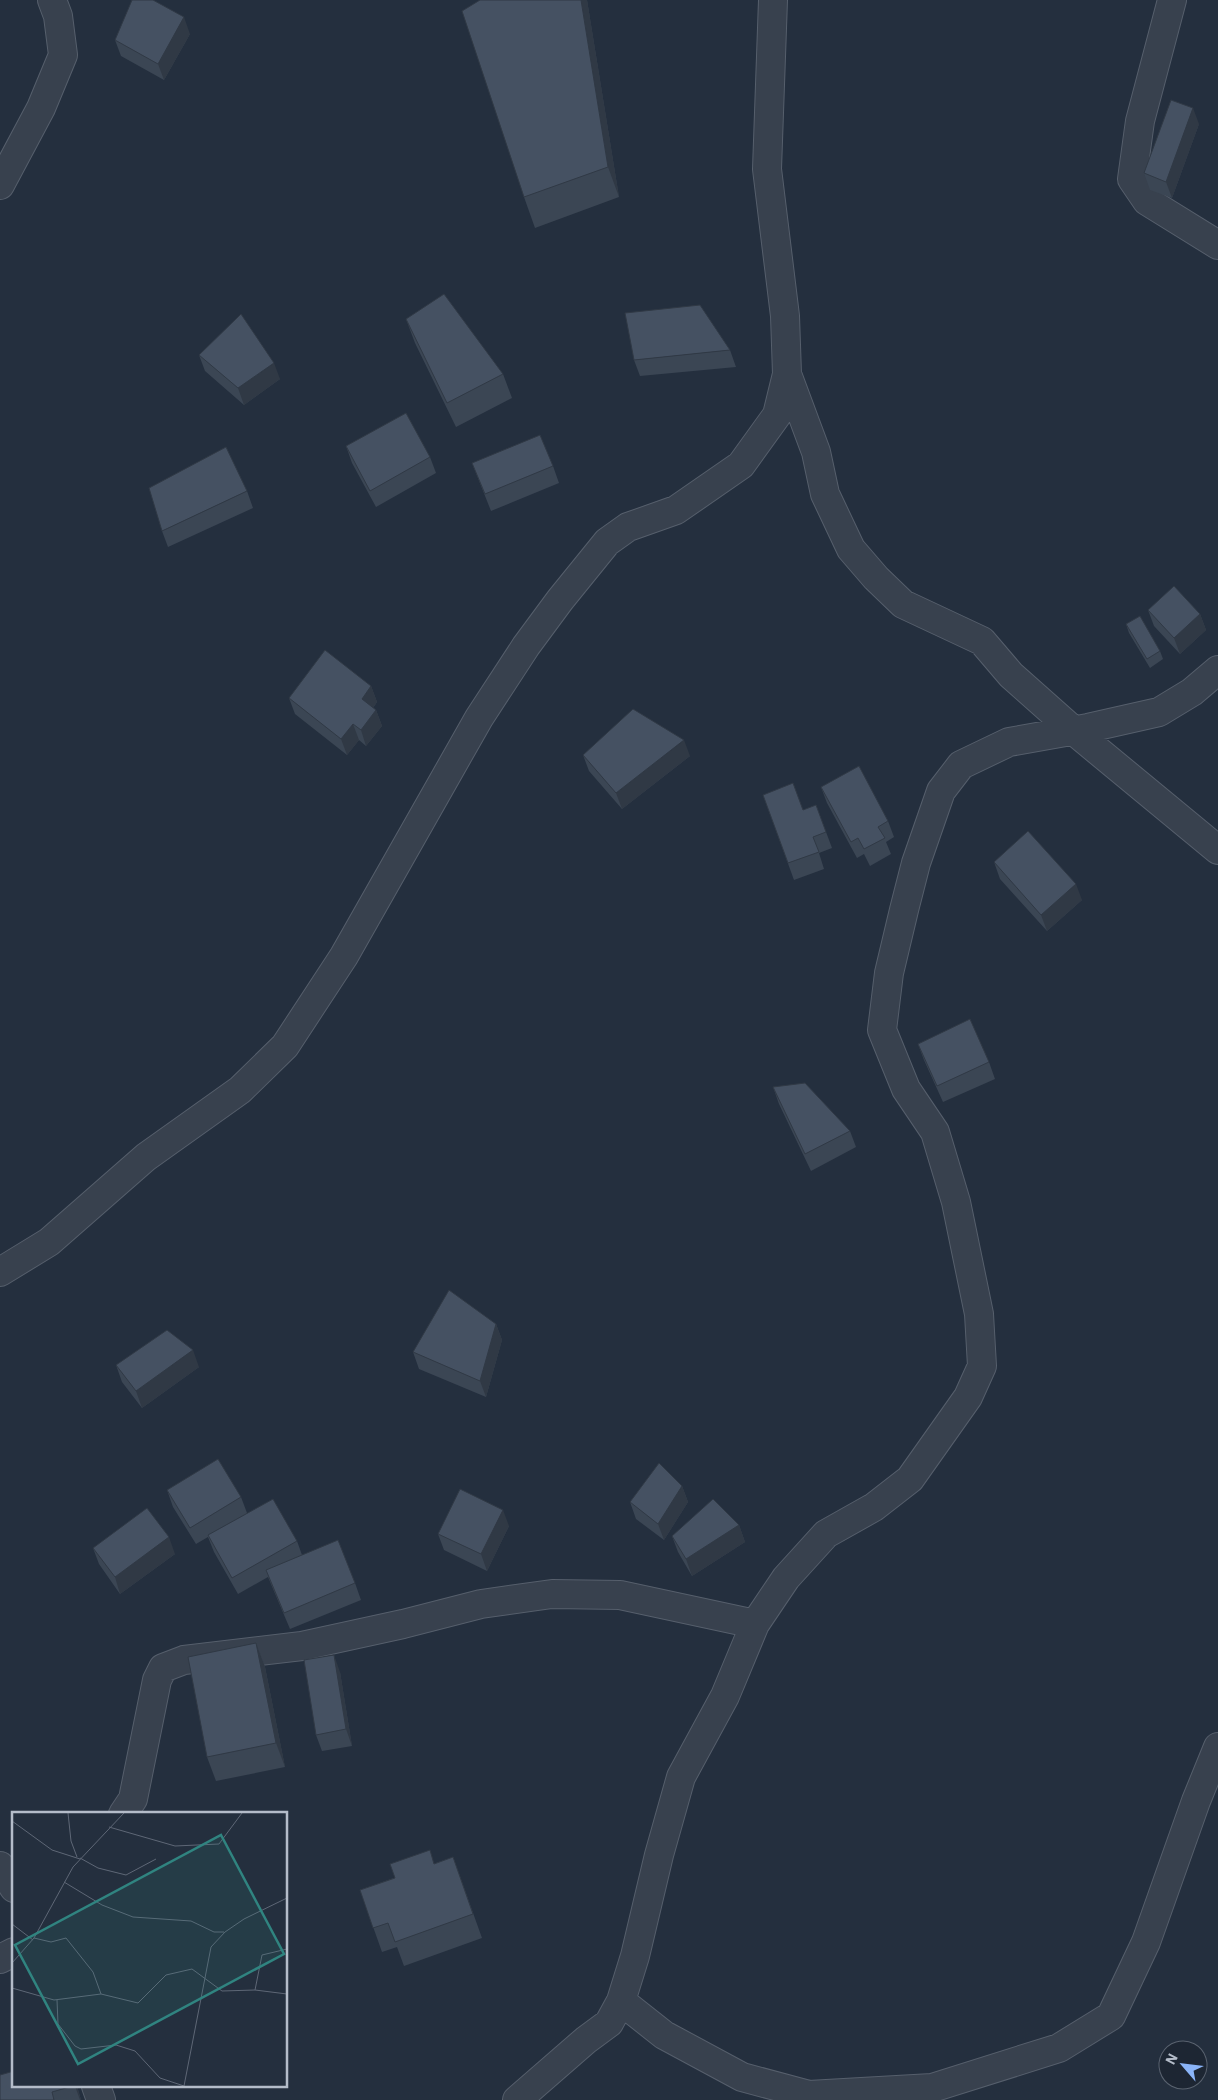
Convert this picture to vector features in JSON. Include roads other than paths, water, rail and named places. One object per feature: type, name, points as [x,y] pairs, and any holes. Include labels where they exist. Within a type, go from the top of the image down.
[{"type":"street","points":[[0,186],[41,108],[63,55],[58,16],[52,0]]},
{"type":"street","points":[[0,1272],[49,1242],[146,1157],[240,1090],[285,1046],[344,956],[479,718],[526,646],[554,608],[607,542],[628,528],[676,510],[741,465],[777,415],[787,374],[785,316],[767,169],[773,0]]},
{"type":"street","points":[[1172,0],[1140,121],[1132,179],[1147,201],[1218,244]]},
{"type":"street","points":[[787,374],[816,452],[825,494],[852,549],[876,578],[903,604],[982,641],[1011,675],[1218,850]]},
{"type":"street","points":[[517,2100],[586,2040],[610,2023],[621,2001],[635,1956],[659,1855],[681,1777],[725,1696],[755,1624],[786,1578],[826,1534],[874,1507],[910,1479],[968,1397],[982,1366],[979,1314],[953,1193],[935,1132],[906,1089],[882,1030],[888,973],[916,863],[941,791],[962,765],[1009,742],[1159,712],[1192,692],[1218,670]]},
{"type":"street","points":[[124,1812],[133,1800],[157,1680],[163,1668],[184,1660],[302,1646],[403,1624],[481,1604],[552,1594],[620,1595],[755,1624]]},
{"type":"street","points":[[621,2001],[664,2035],[742,2077],[809,2095],[932,2088],[1059,2048],[1111,2016],[1146,1942],[1196,1800],[1218,1747]]},
{"type":"street","points":[[0,1866],[12,1885]]},
{"type":"street","points":[[0,1959],[12,1953]]},
{"type":"street","points":[[97,2088],[101,2100]]}]
